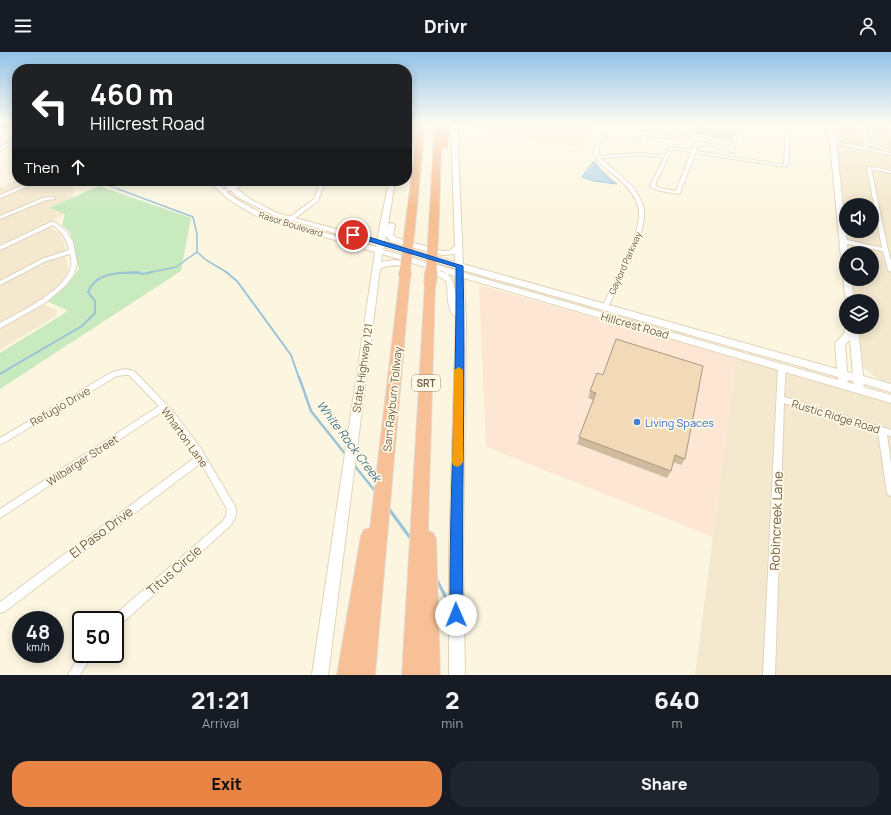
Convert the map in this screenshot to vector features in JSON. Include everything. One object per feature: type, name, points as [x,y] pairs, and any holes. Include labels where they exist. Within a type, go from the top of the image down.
[{"type":"highway","points":[[415,152],[418,164]]},
{"type":"highway","name":"Sam Rayburn Tollway","points":[[364,675],[361,635],[383,486],[419,152]]},
{"type":"highway","name":"SRT","points":[[413,675],[436,152]]},
{"type":"highway","points":[[435,170],[440,164],[442,152]]},
{"type":"highway","points":[[421,483],[427,533],[429,675]]},
{"type":"highway","points":[[348,675],[361,635]]},
{"type":"main road","points":[[455,152],[459,246],[460,320],[456,555],[457,675]]},
{"type":"main road","points":[[834,152],[843,246]]},
{"type":"main road","name":"Rasor Boulevard","points":[[217,186],[228,198],[244,208],[269,219],[381,247]]},
{"type":"main road","name":"Rasor Boulevard","points":[[228,186],[236,194],[254,205],[292,218],[353,235],[381,247]]},
{"type":"main road","name":"State Highway 121","points":[[320,675],[376,268],[391,186]]},
{"type":"main road","points":[[387,208],[391,222],[389,236],[391,238],[451,253],[459,246]]},
{"type":"main road","points":[[353,235],[366,236],[377,232],[379,230],[381,217],[387,208]]},
{"type":"main road","name":"Hillcrest Road","points":[[381,247],[604,311],[891,388]]},
{"type":"main road","points":[[376,268],[384,263],[397,262],[447,276],[451,285],[452,301],[460,320]]},
{"type":"main road","name":"Hillcrest Road","points":[[459,270],[482,281],[604,311],[782,367],[891,399]]},
{"type":"main road","points":[[460,320],[464,306],[464,290],[469,283],[482,281]]},
{"type":"main road","points":[[844,385],[840,343],[848,334]]},
{"type":"main road","points":[[853,334],[860,390]]},
{"type":"street","points":[[595,152],[597,157],[641,154],[666,157]]},
{"type":"street","points":[[668,152],[652,186],[660,190],[678,194],[694,152]]},
{"type":"street","points":[[701,152],[785,166],[787,152]]},
{"type":"street","points":[[731,157],[732,152]]},
{"type":"street","name":"Gaylord Parkway","points":[[597,157],[620,175],[632,188],[640,201],[642,216],[639,231],[604,311]]},
{"type":"street","points":[[891,172],[869,168],[885,250],[891,270]]},
{"type":"street","points":[[0,197],[26,186]]},
{"type":"street","points":[[222,191],[240,186]]},
{"type":"street","points":[[285,223],[316,200],[321,186]]},
{"type":"street","points":[[0,218],[45,199],[53,198]]},
{"type":"street","points":[[0,248],[53,223],[64,230],[68,236],[74,267],[70,277],[64,284],[40,303],[0,326]]},
{"type":"street","points":[[842,241],[885,250]]},
{"type":"street","points":[[0,283],[44,260],[72,251]]},
{"type":"street","name":"Robincreek Lane","points":[[770,675],[782,367]]},
{"type":"street","name":"Wharton Lane","points":[[121,372],[131,373],[164,407],[202,456],[231,508],[231,518]]},
{"type":"street","name":"Refugio Drive","points":[[0,442],[115,374],[121,372]]},
{"type":"street","name":"Rustic Ridge Road","points":[[781,399],[891,433]]},
{"type":"street","name":"Wilbarger Street","points":[[0,514],[164,407]]},
{"type":"street","points":[[882,430],[891,492]]},
{"type":"street","name":"El Paso Drive","points":[[0,608],[202,456]]},
{"type":"street","name":"Titus Circle","points":[[124,614],[231,518]]},
{"type":"street","points":[[74,675],[81,663]]},
{"type":"shaded area","points":[[837,152],[891,152],[891,384],[881,381],[863,367],[860,334],[879,334],[879,294],[854,294],[854,286],[879,286],[879,246],[849,246],[848,238],[879,238],[879,198],[843,198]]},
{"type":"shaded area","points":[[12,183],[12,186],[73,186],[73,197],[49,208],[65,214],[45,224],[59,233],[64,242],[68,271],[62,282],[37,302],[57,310],[56,316],[0,350],[0,188]]},
{"type":"shaded area","points":[[482,286],[736,358],[713,537],[486,447],[479,287]]},
{"type":"shaded area","points":[[736,358],[891,403],[891,675],[695,675]]},
{"type":"green space","points":[[99,186],[191,218],[181,271],[0,389],[0,353],[65,313],[67,310],[46,301],[67,285],[79,269],[70,232],[62,225],[65,214],[49,208]]},
{"type":"water","points":[[593,162],[595,162],[605,174],[617,184],[593,181],[582,177]]},
{"type":"building","name":"Living Spaces","points":[[616,339],[703,366],[685,459],[675,455],[671,471],[579,437],[596,393],[590,391],[597,373],[603,375]]},
{"type":"waterway","name":"White Rock Creek","points":[[110,186],[121,190]]},
{"type":"waterway","name":"White Rock Creek","points":[[118,189],[193,217],[197,234],[197,252]]},
{"type":"waterway","points":[[147,273],[176,267],[197,252]]},
{"type":"waterway","name":"White Rock Creek","points":[[197,252],[206,260],[228,273]]},
{"type":"waterway","points":[[121,273],[135,272]]},
{"type":"waterway","points":[[140,273],[143,274],[152,272]]},
{"type":"waterway","name":"White Rock Creek","points":[[226,272],[237,281],[291,355],[299,378]]},
{"type":"waterway","points":[[0,374],[82,326],[95,313],[95,301],[88,292],[91,286],[96,281],[107,275],[121,273]]},
{"type":"waterway","points":[[121,273],[140,273]]},
{"type":"waterway","name":"White Rock Creek","points":[[299,377],[311,411],[346,455]]},
{"type":"waterway","name":"White Rock Creek","points":[[354,465],[375,491]]},
{"type":"waterway","name":"White Rock Creek","points":[[389,509],[411,539]]},
{"type":"waterway","name":"White Rock Creek","points":[[437,580],[450,606]]},
{"type":"slow traffic","points":[[457,462],[459,370]]},
{"type":"place","name":"Living Spaces","points":[[637,422]]},
{"type":"route","points":[[353,235],[460,266],[456,615]]}]
